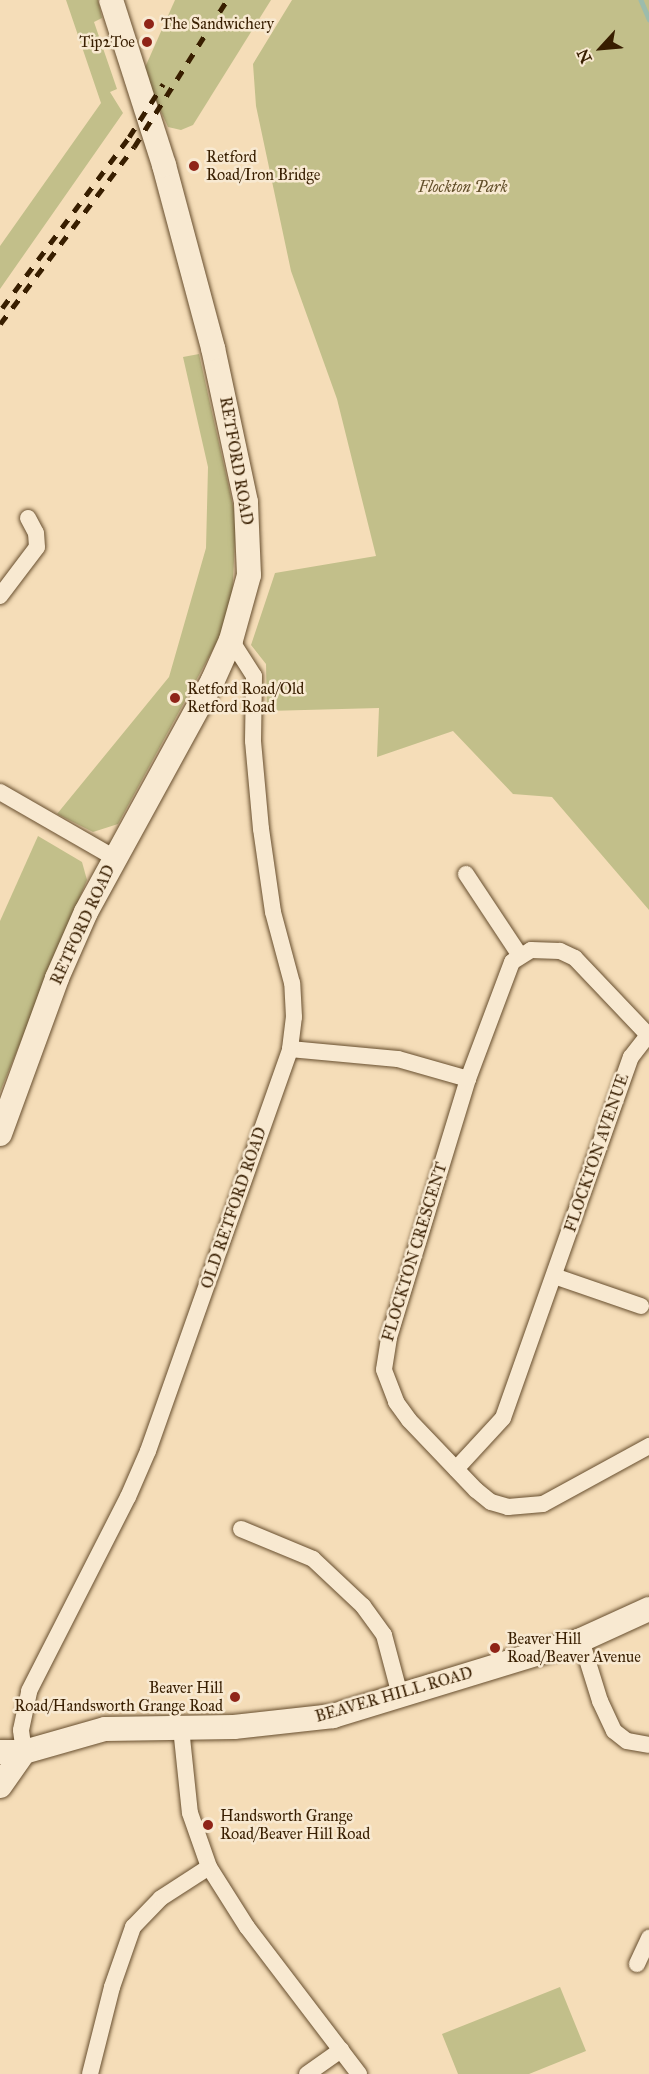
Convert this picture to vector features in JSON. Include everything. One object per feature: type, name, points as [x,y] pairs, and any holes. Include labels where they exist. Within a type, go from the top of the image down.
[{"type":"main road","name":"RETFORD ROAD","points":[[0,1134],[57,978],[115,858],[231,640],[249,575],[246,502],[213,348],[164,165],[111,0]]},
{"type":"main road","name":"BEAVER HILL ROAD","points":[[10,1760],[105,1730],[303,1721],[400,1695],[581,1640],[649,1609]]},
{"type":"main road","points":[[0,1786],[10,1760]]},
{"type":"street","points":[[0,596],[37,547],[36,533],[28,518]]},
{"type":"street","name":"OLD RETFORD ROAD","points":[[10,1760],[21,1730],[29,1691],[128,1497],[148,1450],[290,1049],[294,1017],[292,983],[273,912],[261,829],[253,741],[254,676],[231,640]]},
{"type":"street","points":[[0,792],[115,858]]},
{"type":"street","points":[[466,874],[519,954],[545,949],[574,958],[648,1036]]},
{"type":"street","name":"FLOCKTON CRESCENT","points":[[519,954],[504,972],[468,1078],[388,1338],[384,1370],[396,1402],[456,1469],[491,1502],[527,1508],[559,1497],[649,1446]]},
{"type":"street","name":"FLOCKTON AVENUE","points":[[456,1469],[503,1418],[631,1057],[648,1036]]},
{"type":"street","points":[[290,1049],[399,1059],[468,1078]]},
{"type":"street","points":[[554,1276],[641,1306]]},
{"type":"street","points":[[241,1529],[313,1559],[363,1606],[384,1635],[400,1695]]},
{"type":"street","points":[[581,1640],[600,1701],[614,1731],[627,1741],[649,1745]]},
{"type":"street","points":[[181,1728],[190,1813],[209,1868],[247,1927],[359,2074]]},
{"type":"street","points":[[90,2074],[112,1987],[133,1927],[160,1898],[209,1868]]},
{"type":"street","points":[[637,1964],[649,1938]]},
{"type":"street","points":[[307,2074],[341,2050]]},
{"type":"green space","points":[[66,0],[98,0],[102,18],[94,22],[117,89],[110,92],[123,113],[0,289],[0,246],[101,103]]},
{"type":"green space","points":[[175,0],[271,0],[193,125],[181,130],[168,127],[143,72]]},
{"type":"green space","name":"Flockton Park","points":[[292,0],[649,0],[649,910],[552,797],[513,794],[453,731],[377,757],[379,708],[267,711],[266,664],[251,645],[275,573],[376,556],[337,399],[291,271],[256,106],[253,64]]},
{"type":"green space","points":[[199,354],[236,519],[232,600],[217,642],[118,824],[93,832],[57,814],[169,677],[206,548],[208,467],[183,357]]},
{"type":"green space","points":[[38,836],[82,862],[87,880],[0,1092],[0,921]]},
{"type":"green space","points":[[560,1987],[586,2051],[529,2074],[458,2074],[442,2034]]},
{"type":"waterway","points":[[641,0],[649,19]]},
{"type":"railway","points":[[0,324],[134,147],[227,0]]},
{"type":"railway","points":[[2,308],[129,137],[163,84]]},
{"type":"place","name":"The Sandwichery","points":[[149,24]]},
{"type":"place","name":"Tip2Toe","points":[[147,42]]},
{"type":"place","name":"Retford Road/Iron Bridge","points":[[194,166]]},
{"type":"place","name":"Retford Road/Old Retford Road","points":[[175,698]]},
{"type":"place","name":"Beaver Hill Road/Beaver Avenue","points":[[495,1648]]},
{"type":"place","name":"Beaver Hill Road/Handsworth Grange Road","points":[[235,1697]]},
{"type":"place","name":"Handsworth Grange Road/Beaver Hill Road","points":[[208,1825]]}]
